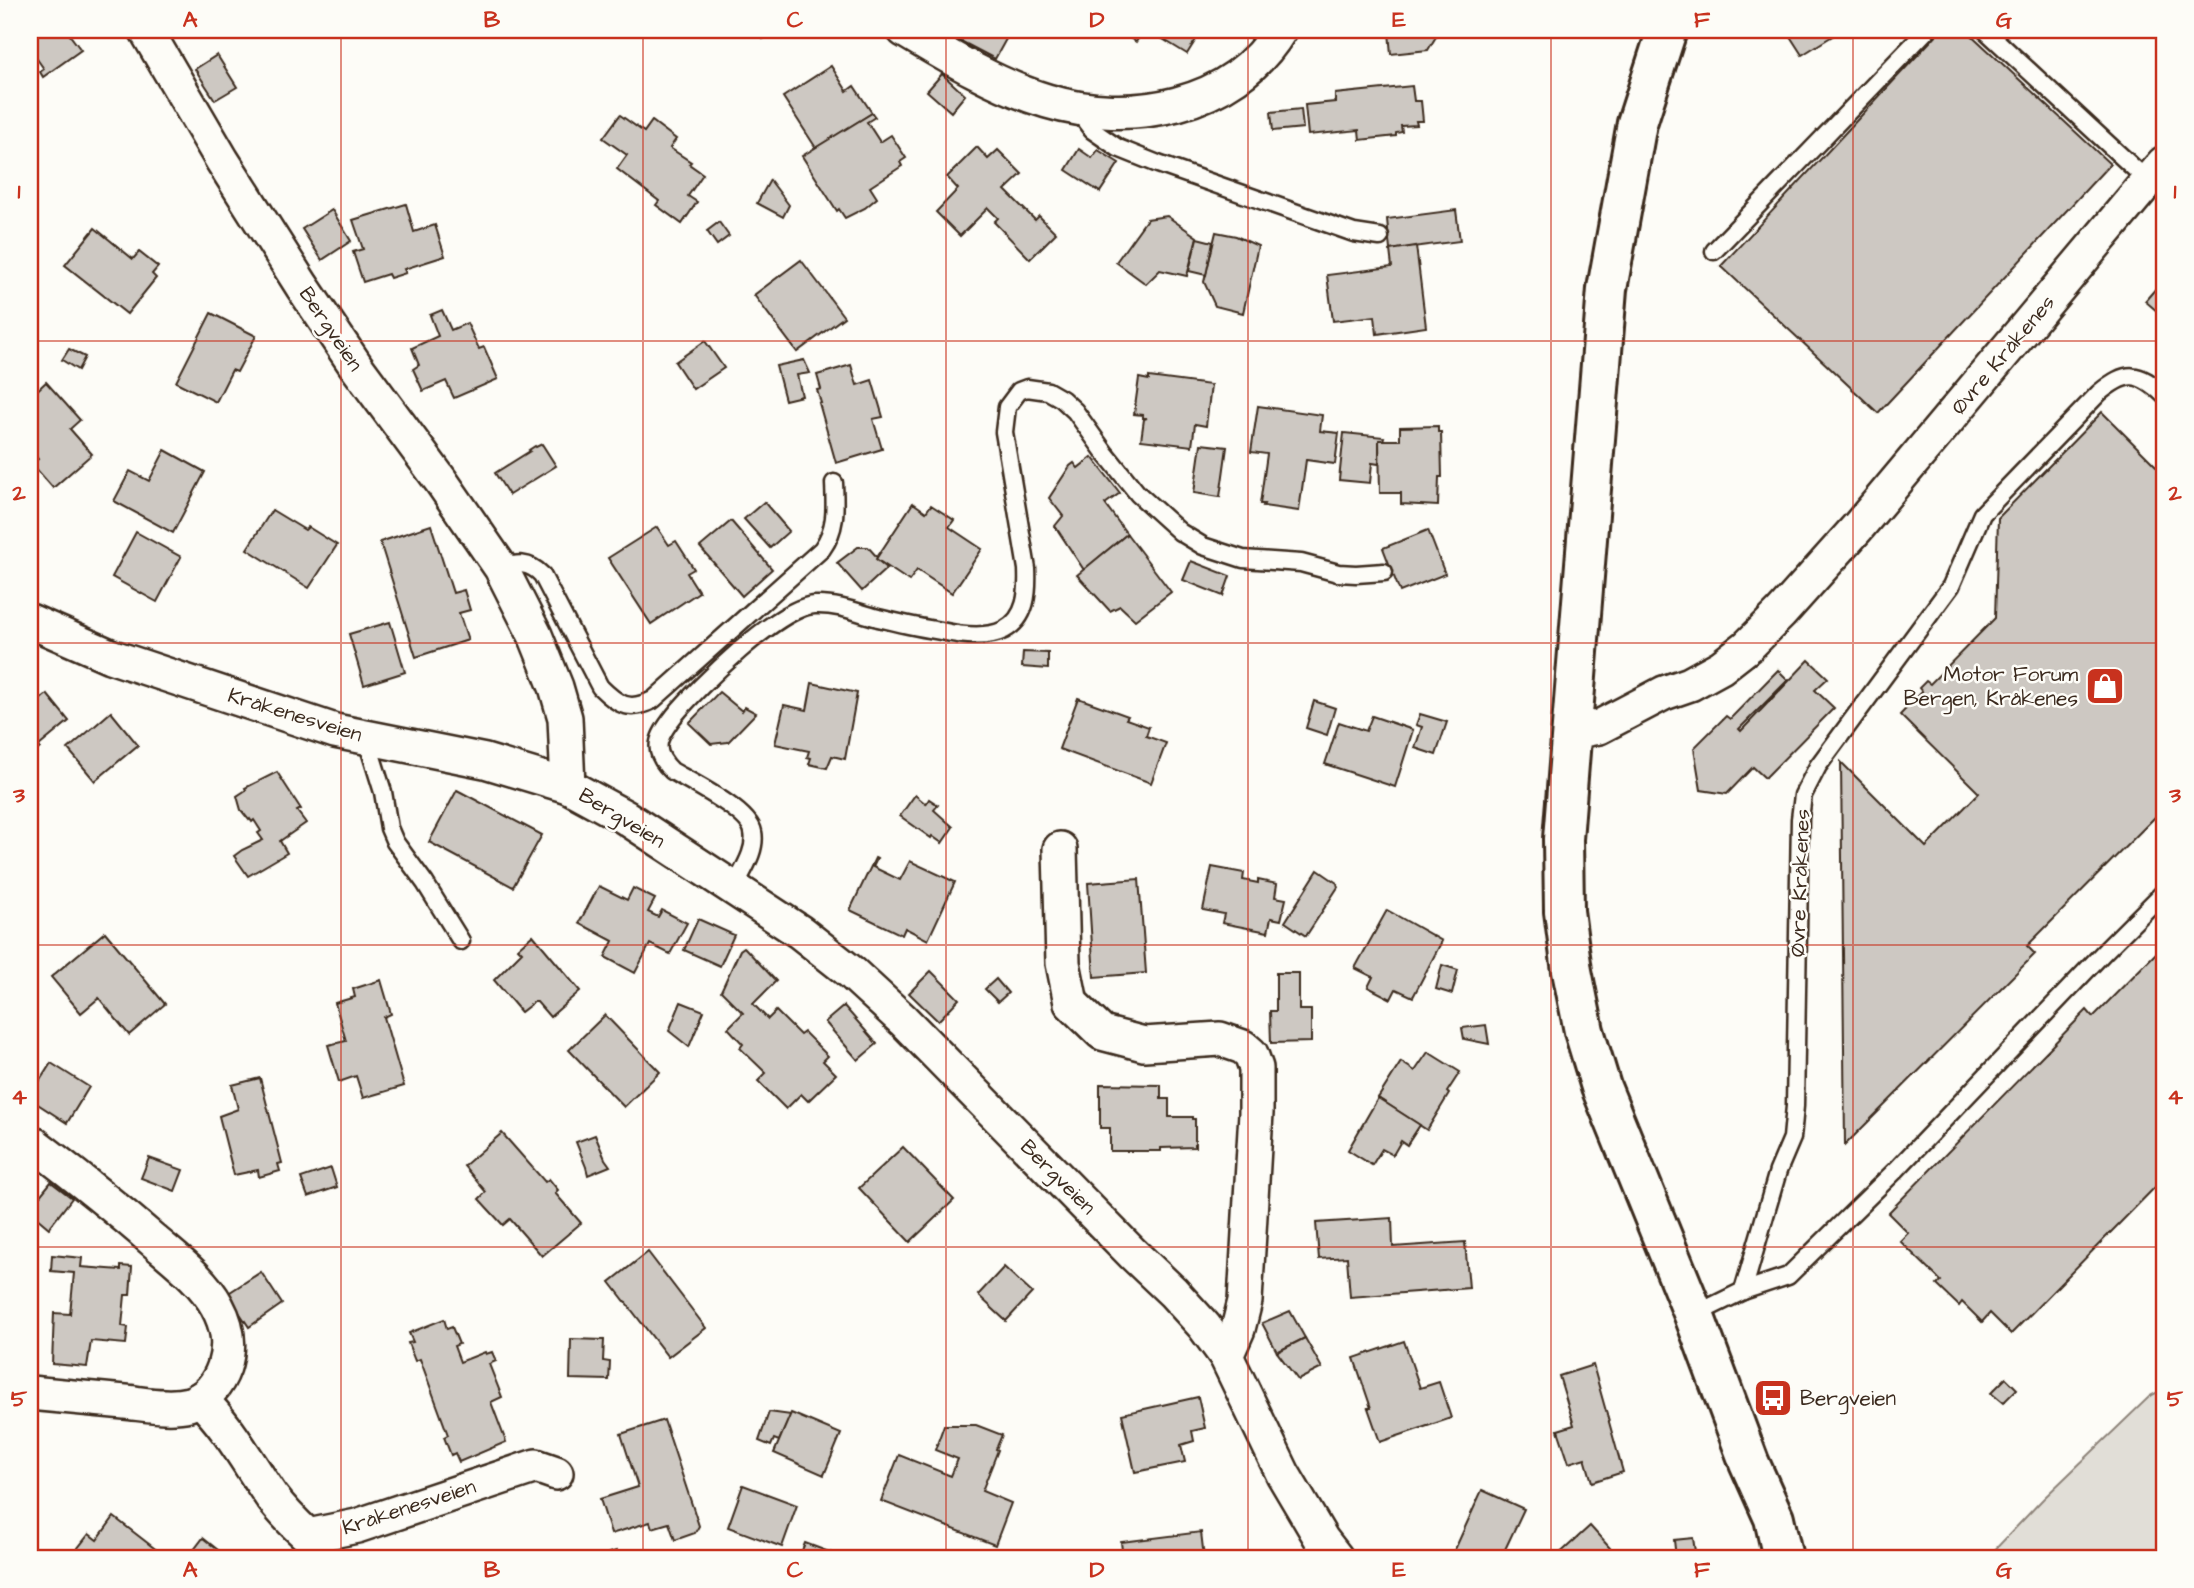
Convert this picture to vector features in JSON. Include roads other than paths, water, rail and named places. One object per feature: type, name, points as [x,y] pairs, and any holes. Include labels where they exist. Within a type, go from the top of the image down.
[{"type":"main road","points":[[1667,30],[1637,123],[1607,289],[1563,839],[1564,911],[1582,1019],[1601,1087],[1694,1315],[1749,1462],[1774,1518],[1783,1558]]},
{"type":"main road","points":[[1749,1462],[1754,1558]]},
{"type":"street","name":"Bergveien","points":[[146,30],[222,160],[302,286],[501,568],[535,635],[556,687],[565,718],[568,786],[625,817],[800,932],[852,973],[903,1020],[1204,1326],[1226,1356],[1283,1474],[1308,1518],[1336,1558]]},
{"type":"street","points":[[904,30],[1014,89],[1076,108],[1116,111],[1151,109],[1193,100],[1226,84],[1262,54],[1280,30]]},
{"type":"street","name":"Øvre Kråkenes","points":[[1571,732],[1599,727],[1664,693],[1690,684],[1721,667],[1765,629],[1858,527],[2156,172]]},
{"type":"street","name":"Kråkenesveien","points":[[30,621],[110,656],[335,731],[485,761],[568,786]]},
{"type":"street","points":[[1060,849],[1063,963],[1071,1003],[1102,1033],[1144,1044],[1220,1039],[1243,1047],[1251,1054],[1256,1068],[1256,1113],[1245,1301],[1238,1329],[1226,1356]]},
{"type":"street","points":[[30,1141],[177,1261],[215,1303],[229,1344],[217,1382],[200,1399],[175,1406],[30,1393]]},
{"type":"street","name":"Kråkenesveien","points":[[200,1399],[225,1428],[272,1498],[308,1536],[357,1526],[536,1466],[556,1473]]},
{"type":"lane","points":[[1714,251],[1927,30]]},
{"type":"lane","points":[[1985,30],[2156,172]]},
{"type":"lane","points":[[1076,108],[1092,130],[1118,148],[1354,233],[1380,237]]},
{"type":"lane","name":"Øvre Kråkenes","points":[[1743,1291],[1778,1171],[1792,1138],[1795,1106],[1800,819],[1803,795],[1818,766],[1951,586],[1982,514],[2099,393],[2114,381],[2127,376],[2138,376],[2164,395]]},
{"type":"lane","points":[[734,888],[753,846],[754,833],[750,822],[740,812],[672,771],[663,762],[658,753],[658,743],[663,731],[683,705],[762,630],[793,611],[813,605],[836,607],[907,626],[952,633],[992,634],[1013,624],[1025,604],[1028,590],[1027,569],[1004,432],[1007,407],[1019,391],[1037,388],[1062,399],[1075,411],[1138,494],[1180,531],[1203,546],[1243,559],[1301,563],[1338,573],[1356,575],[1384,572]]},
{"type":"lane","points":[[501,568],[522,563],[536,569],[542,575],[600,687],[620,703],[631,707],[641,706],[653,700],[673,683],[822,549],[829,539],[835,516],[834,483]]},
{"type":"lane","points":[[368,737],[383,792],[389,828],[395,842],[425,883],[460,941]]},
{"type":"lane","points":[[1694,1315],[1743,1291],[1788,1276],[1897,1169],[2164,892]]},
{"type":"place","name":"Motor Forum Bergen, Kråkenes","points":[[2105,686]]},
{"type":"place","name":"Bergveien","points":[[1773,1398]]}]
